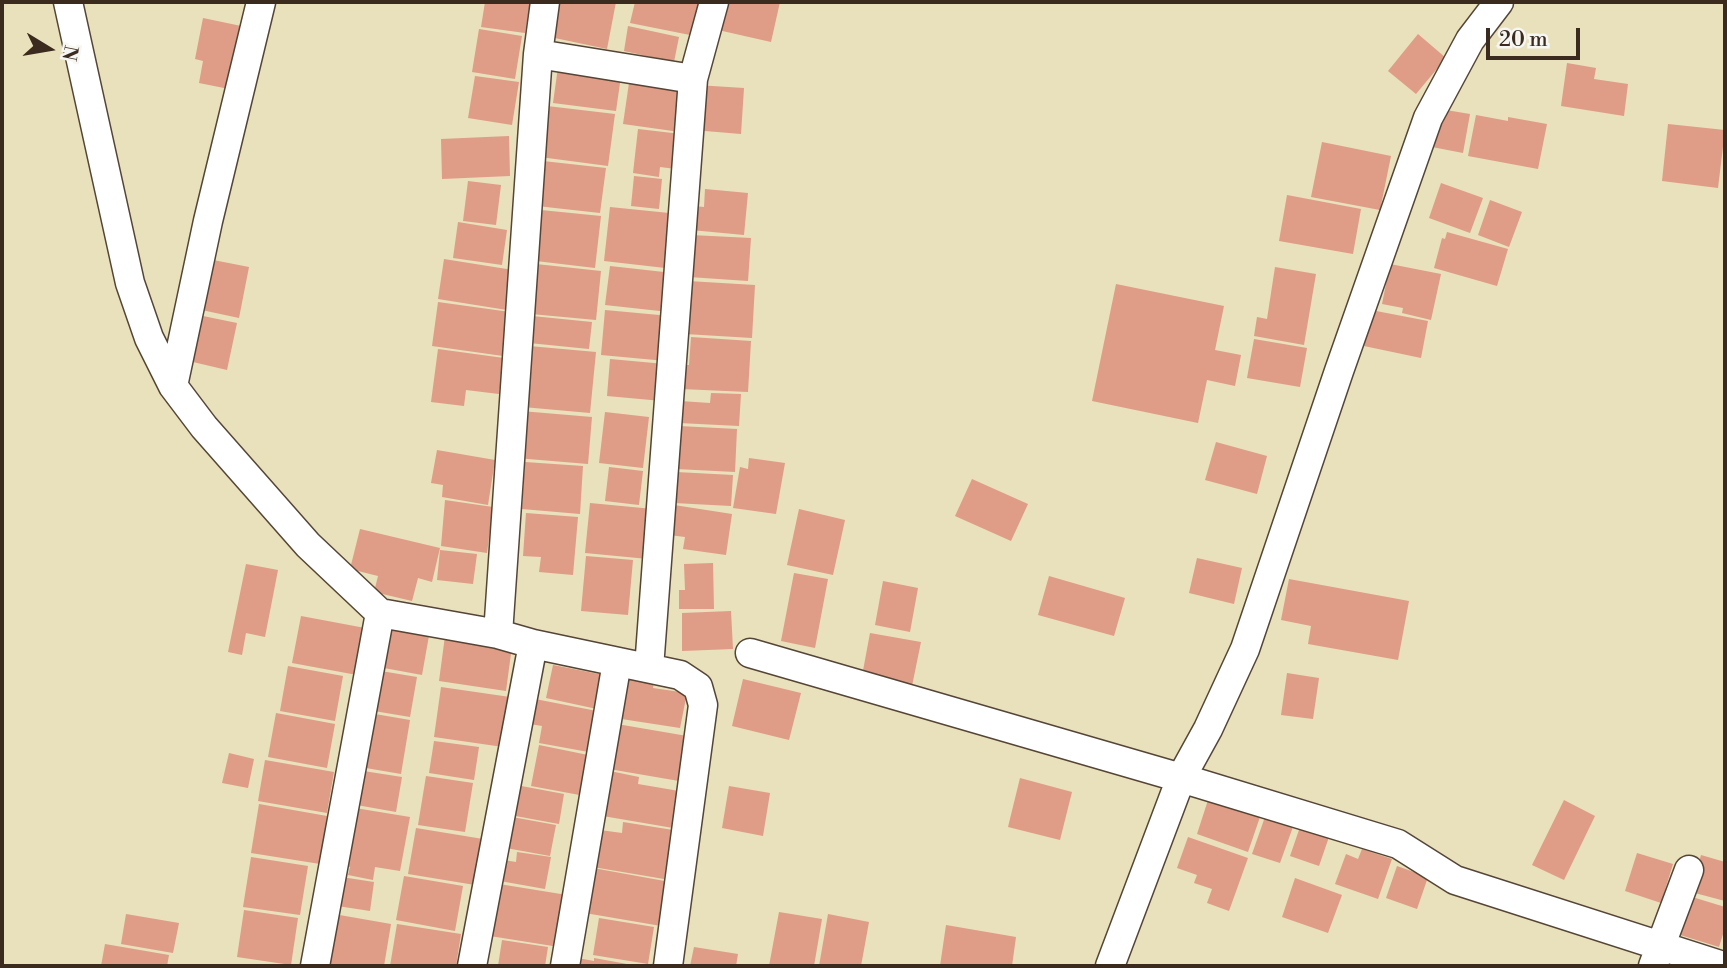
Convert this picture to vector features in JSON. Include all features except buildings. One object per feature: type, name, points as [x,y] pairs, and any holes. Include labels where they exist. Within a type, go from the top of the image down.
[{"type":"street","points":[[68,2],[130,283],[149,338],[173,386],[204,428],[308,545],[380,612],[649,668],[690,680],[698,687],[703,705],[668,966]]},
{"type":"street","points":[[173,386],[208,221],[261,2]]},
{"type":"street","points":[[498,635],[538,54],[545,2]]},
{"type":"street","points":[[649,668],[693,79],[714,2]]},
{"type":"street","points":[[1110,966],[1181,778],[1208,729],[1245,649],[1343,358],[1428,118],[1470,40],[1499,2]]},
{"type":"street","points":[[538,54],[693,79]]},
{"type":"street","points":[[314,966],[380,612]]},
{"type":"street","points":[[472,966],[533,645]]},
{"type":"street","points":[[750,653],[1398,844],[1455,880],[1657,957],[1723,966]]},
{"type":"street","points":[[565,966],[617,662]]},
{"type":"street","points":[[1657,957],[1689,870]]}]
